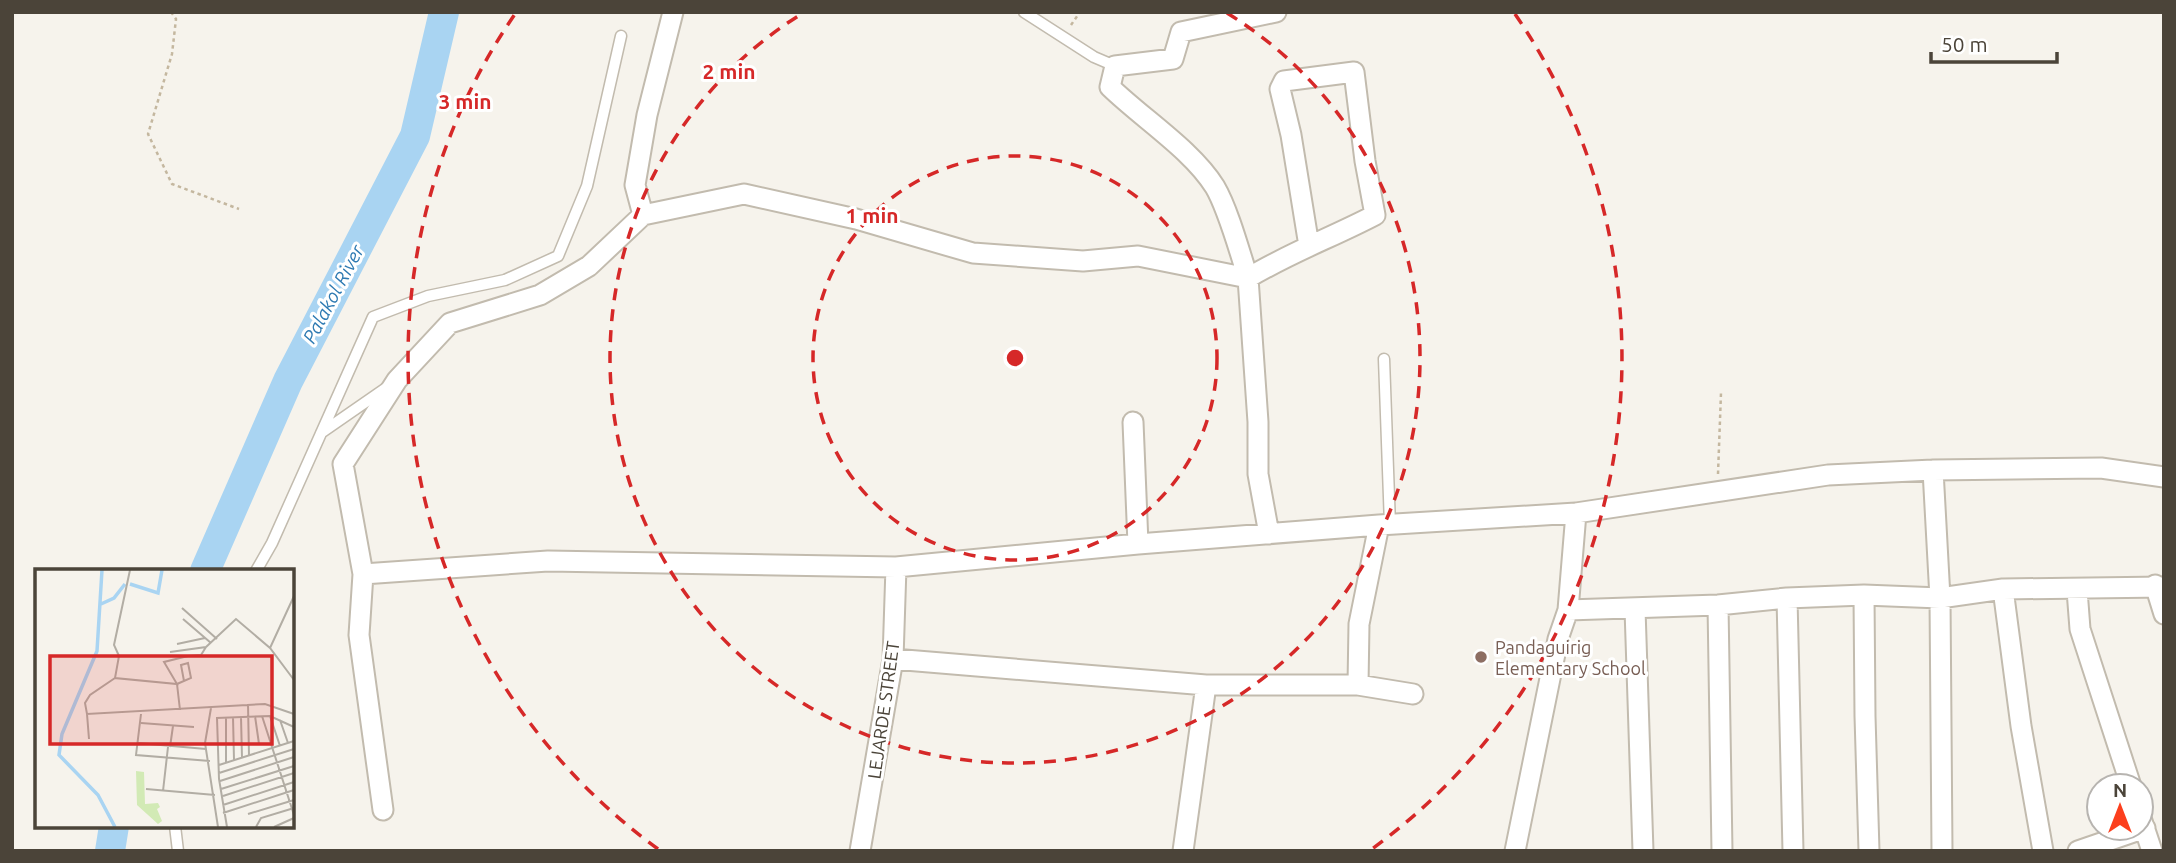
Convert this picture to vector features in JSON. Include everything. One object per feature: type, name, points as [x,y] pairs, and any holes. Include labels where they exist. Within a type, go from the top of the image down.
[{"type":"street","points":[[643,215],[635,185],[647,115],[673,12]]},
{"type":"street","points":[[1269,534],[1258,474],[1258,422],[1248,278],[1216,188],[1194,160],[1110,87],[1115,66],[1173,59],[1181,32],[1276,12]]},
{"type":"street","points":[[383,810],[359,635],[363,574],[343,464],[397,380],[450,323],[540,295],[589,266],[643,215],[744,194],[856,219],[973,253],[1083,261],[1138,256],[1248,278],[1279,259],[1309,246],[1375,215],[1354,72],[1284,81],[1280,89],[1291,135],[1309,246]]},
{"type":"street","points":[[1133,422],[1138,544]]},
{"type":"street","points":[[363,574],[548,561],[896,567],[1138,544],[1576,513],[1828,475],[1933,470],[2101,468],[2164,477]]},
{"type":"street","points":[[1933,470],[1940,598],[1942,851]]},
{"type":"street","points":[[1515,851],[1559,639],[1568,610],[1576,513]]},
{"type":"street","points":[[1358,685],[1359,624],[1385,525]]},
{"type":"street","name":"LEJARDE STREET","points":[[860,851],[893,659],[896,567]]},
{"type":"street","points":[[1568,610],[1718,606],[1787,598],[1864,595],[1940,598],[2003,589],[2077,590],[2159,586],[2164,614]]},
{"type":"street","points":[[2003,589],[2021,726],[2043,851]]},
{"type":"street","points":[[2077,590],[2080,629],[2126,772]]},
{"type":"street","points":[[1864,595],[1864,716],[1870,851]]},
{"type":"street","points":[[1787,598],[1793,851]]},
{"type":"street","points":[[1718,606],[1722,851]]},
{"type":"street","points":[[1635,608],[1643,851]]},
{"type":"street","points":[[893,659],[1206,685],[1358,685],[1413,694]]},
{"type":"street","points":[[1183,851],[1206,685]]},
{"type":"street","points":[[2078,851],[2098,842]]},
{"type":"lane","points":[[1024,12],[1094,57],[1115,66]]},
{"type":"lane","points":[[258,569],[373,317],[428,296],[505,280],[558,256],[587,186],[621,36]]},
{"type":"lane","points":[[1384,359],[1385,525]]},
{"type":"lane","points":[[321,434],[397,380]]},
{"type":"lane","points":[[175,828],[178,851]]},
{"type":"path","points":[[171,12],[176,19],[172,54],[148,134],[172,184],[239,209]]},
{"type":"path","points":[[1063,37],[1080,12]]},
{"type":"path","points":[[1718,492],[1721,393]]},
{"type":"waterway","name":"Palakol River","points":[[206,569],[288,381],[415,136],[444,12]]},
{"type":"waterway","name":"Palakol River","points":[[110,851],[114,828]]},
{"type":"place","name":"Pandaguirig Elementary School","points":[[1481,657]]}]
